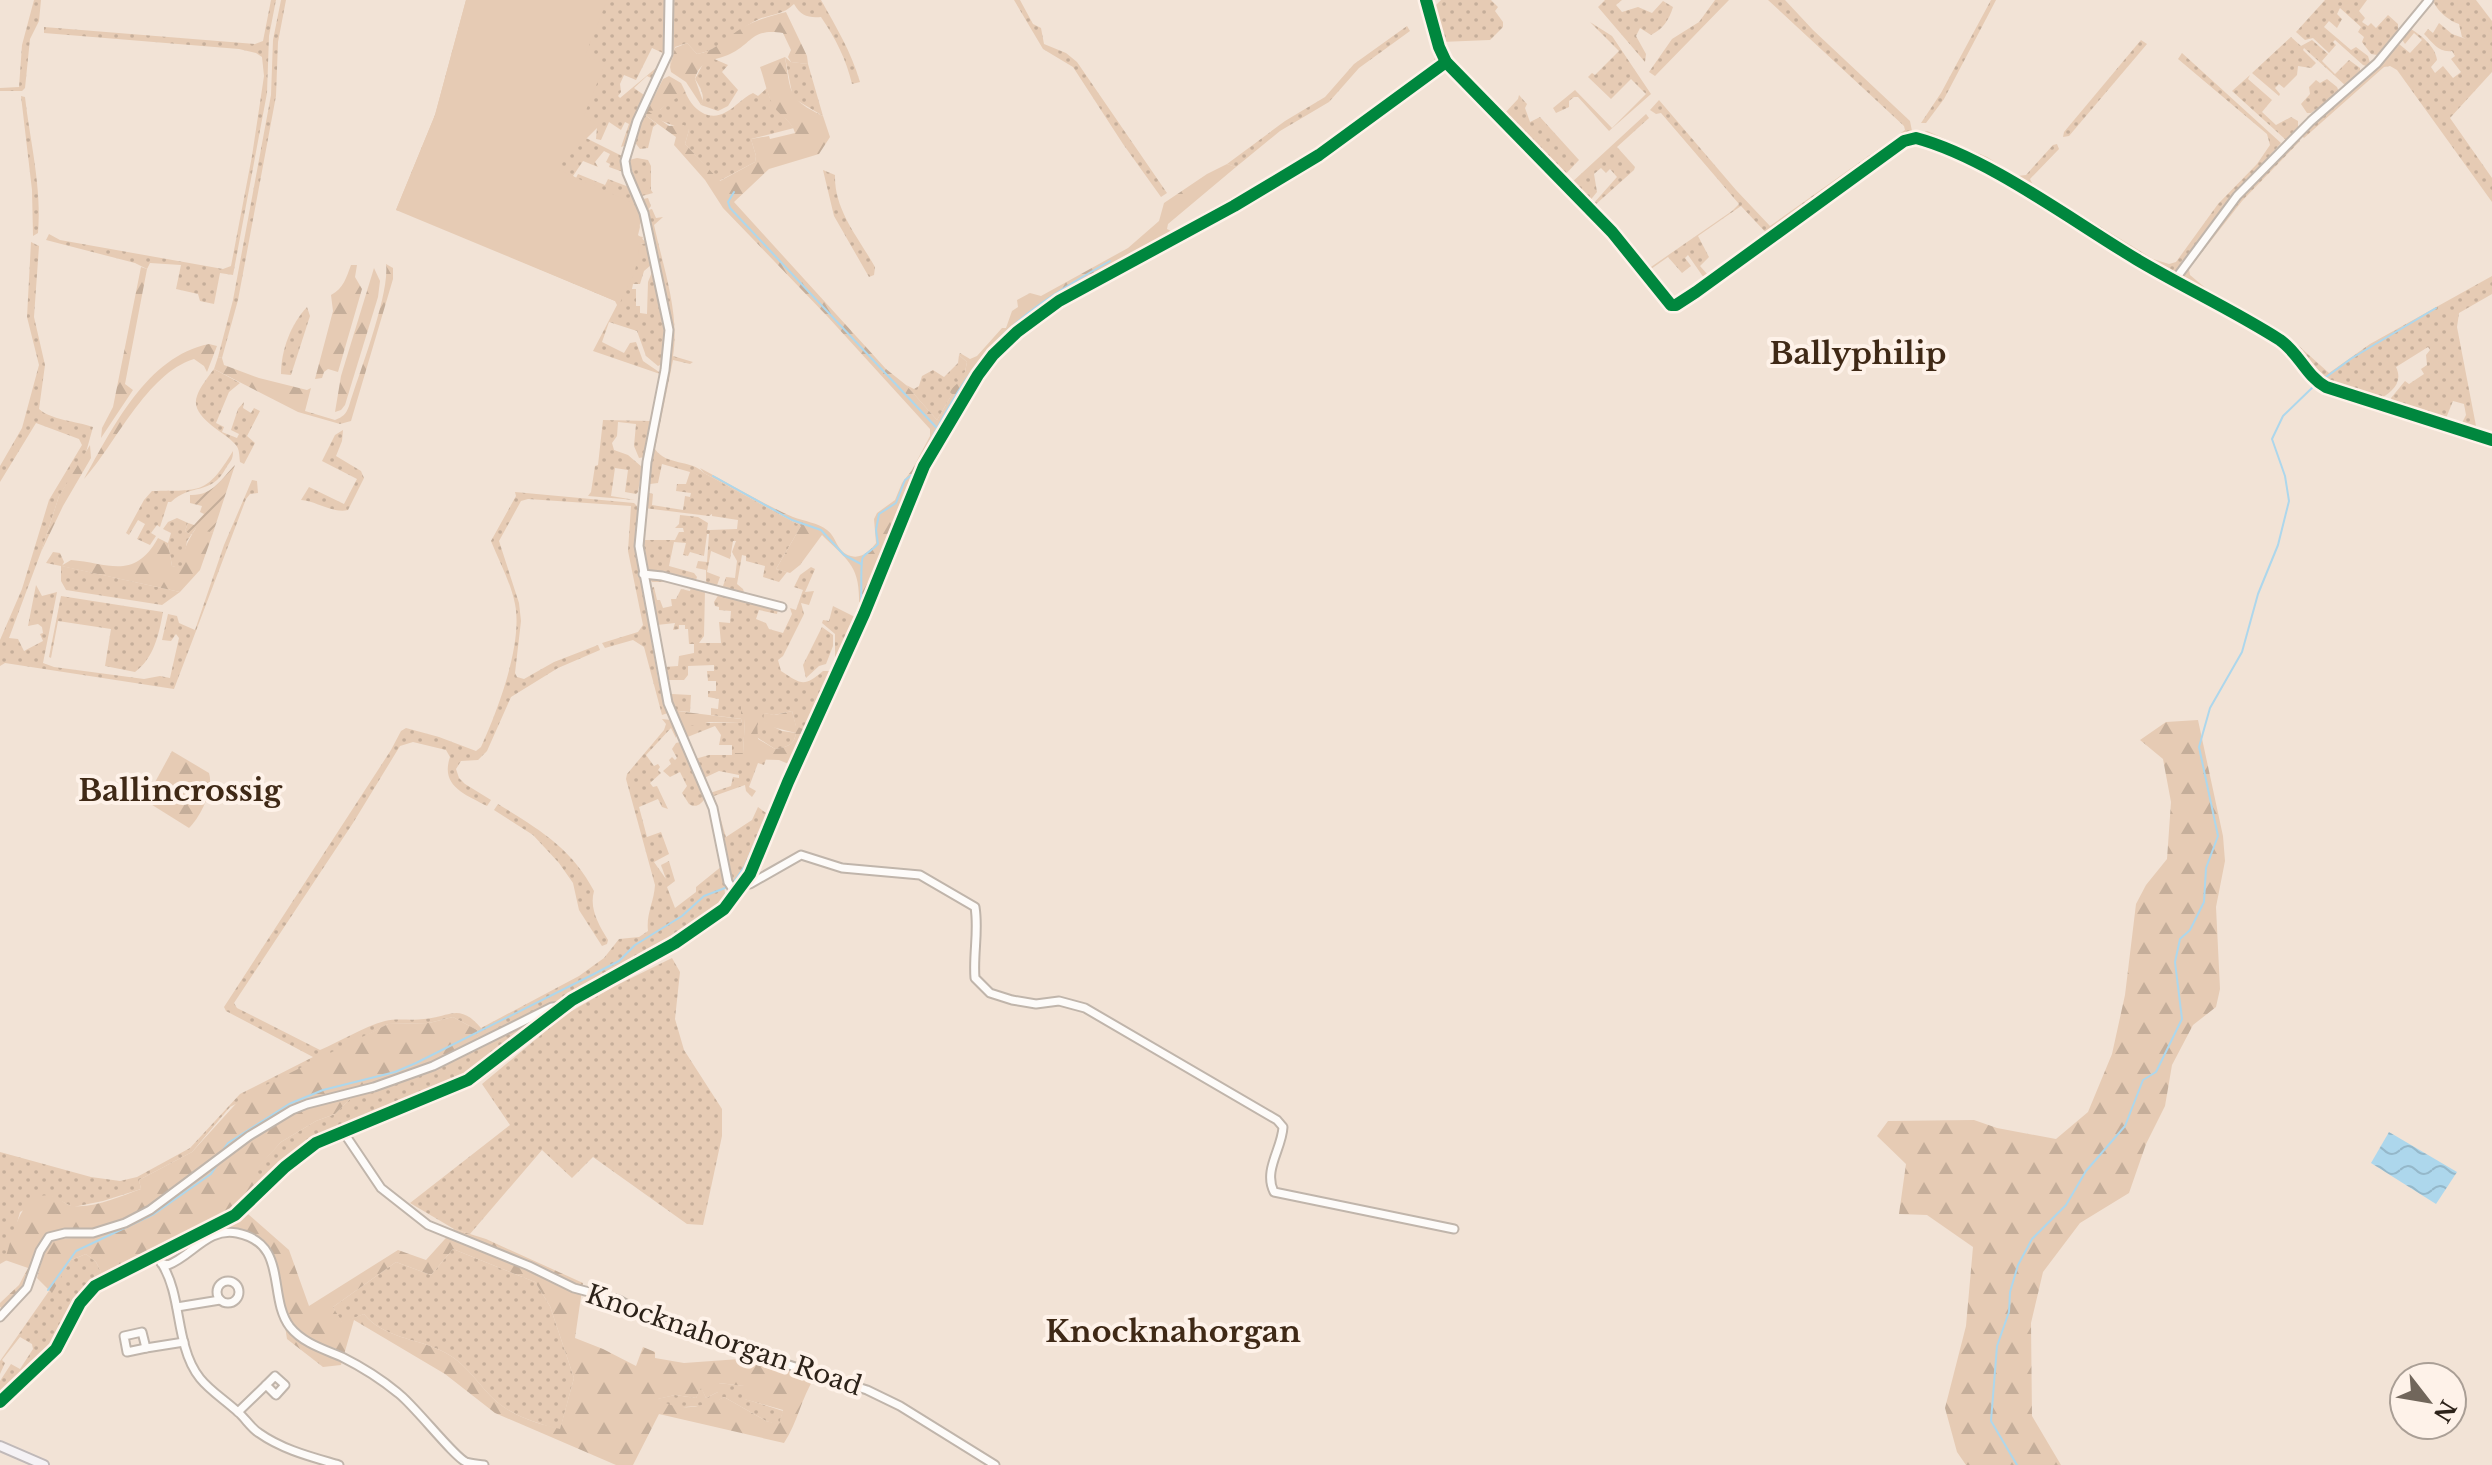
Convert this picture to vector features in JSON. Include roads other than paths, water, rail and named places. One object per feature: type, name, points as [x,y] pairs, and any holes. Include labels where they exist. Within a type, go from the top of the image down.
[{"type":"main road","points":[[0,1438],[8,1444],[3,1447]]},
{"type":"main road","points":[[3,1447],[44,1465]]},
{"type":"street","points":[[669,0],[668,54],[637,121],[625,161],[644,213],[669,330],[665,370],[641,502],[638,539],[668,703],[710,801],[728,882],[737,895]]},
{"type":"street","points":[[1426,0],[1446,62],[1612,232],[1671,305],[1696,292],[1904,141],[1916,138],[1991,171],[2174,281],[2283,342],[2296,353],[2312,378],[2326,387],[2492,440]]},
{"type":"street","points":[[2174,281],[2237,196],[2307,125],[2377,63],[2429,0]]},
{"type":"street","points":[[0,1402],[56,1349],[90,1291],[158,1260],[235,1215],[316,1143],[468,1080],[564,1006],[682,939],[724,909],[746,881],[864,614],[924,466],[962,400],[993,355],[1017,332],[1059,301],[1234,206],[1319,155],[1446,62]]},
{"type":"street","points":[[643,574],[662,576],[782,607]]},
{"type":"street","points":[[746,881],[750,884],[801,855],[842,868],[920,875],[975,907],[975,978],[990,993],[1036,1004],[1059,1001],[1085,1008],[1277,1120],[1283,1127],[1283,1136],[1272,1165],[1271,1187],[1274,1192],[1454,1229]]},
{"type":"street","points":[[0,1317],[27,1288],[40,1251],[49,1237],[65,1233],[93,1233],[125,1223],[150,1210],[238,1144],[292,1110],[374,1087],[433,1066],[552,1007],[564,1006]]},
{"type":"street","name":"Knocknahorgan Road","points":[[344,1133],[381,1188],[428,1225],[574,1288],[619,1300],[661,1324],[867,1390],[910,1412],[995,1465]]},
{"type":"street","points":[[158,1260],[168,1265],[176,1262],[218,1233],[241,1233],[253,1239],[270,1256],[283,1316],[297,1336],[385,1383],[415,1409],[464,1461],[484,1465]]},
{"type":"street","points":[[158,1260],[167,1273],[184,1342],[196,1375],[204,1386],[238,1412],[257,1432],[283,1447],[339,1465]]},
{"type":"street","points":[[177,1307],[220,1300]]},
{"type":"street","points":[[146,1348],[184,1342]]},
{"type":"street","points":[[238,1412],[266,1385]]},
{"type":"water","points":[[2389,1132],[2457,1172],[2436,1204],[2371,1163]]},
{"type":"waterway","points":[[734,192],[728,202],[730,208],[936,427]]},
{"type":"waterway","points":[[861,604],[862,560],[878,544],[876,530],[879,514],[896,503],[905,480],[913,474],[973,370],[996,342],[1026,315],[1110,261]]},
{"type":"waterway","points":[[2322,380],[2352,358],[2436,308]]},
{"type":"waterway","points":[[2017,1465],[1991,1421],[1997,1346],[2009,1312],[2010,1292],[2018,1265],[2032,1239],[2066,1205],[2086,1171],[2125,1126],[2143,1080],[2156,1072],[2182,1019],[2175,962],[2180,939],[2190,930],[2204,902],[2206,868],[2218,836],[2199,747],[2210,708],[2242,652],[2258,594],[2278,545],[2289,501],[2285,476],[2272,439],[2283,416],[2315,385]]},
{"type":"waterway","points":[[713,476],[792,520],[821,530],[844,555],[861,564]]},
{"type":"waterway","points":[[837,661],[852,629]]},
{"type":"waterway","points":[[807,726],[831,675]]},
{"type":"waterway","points":[[789,764],[803,733]]},
{"type":"waterway","points":[[733,883],[745,866],[766,817]]},
{"type":"waterway","points":[[220,1154],[228,1143],[289,1104],[323,1090],[395,1072],[416,1063],[619,961],[635,945],[682,916],[704,896],[725,888]]},
{"type":"waterway","points":[[48,1290],[76,1251],[154,1214],[211,1174],[217,1165]]},
{"type":"district","name":"Ballyphilip","points":[[1858,353]]},
{"type":"district","name":"Ballincrossig","points":[[180,790]]},
{"type":"district","name":"Knocknahorgan","points":[[1173,1331]]}]
